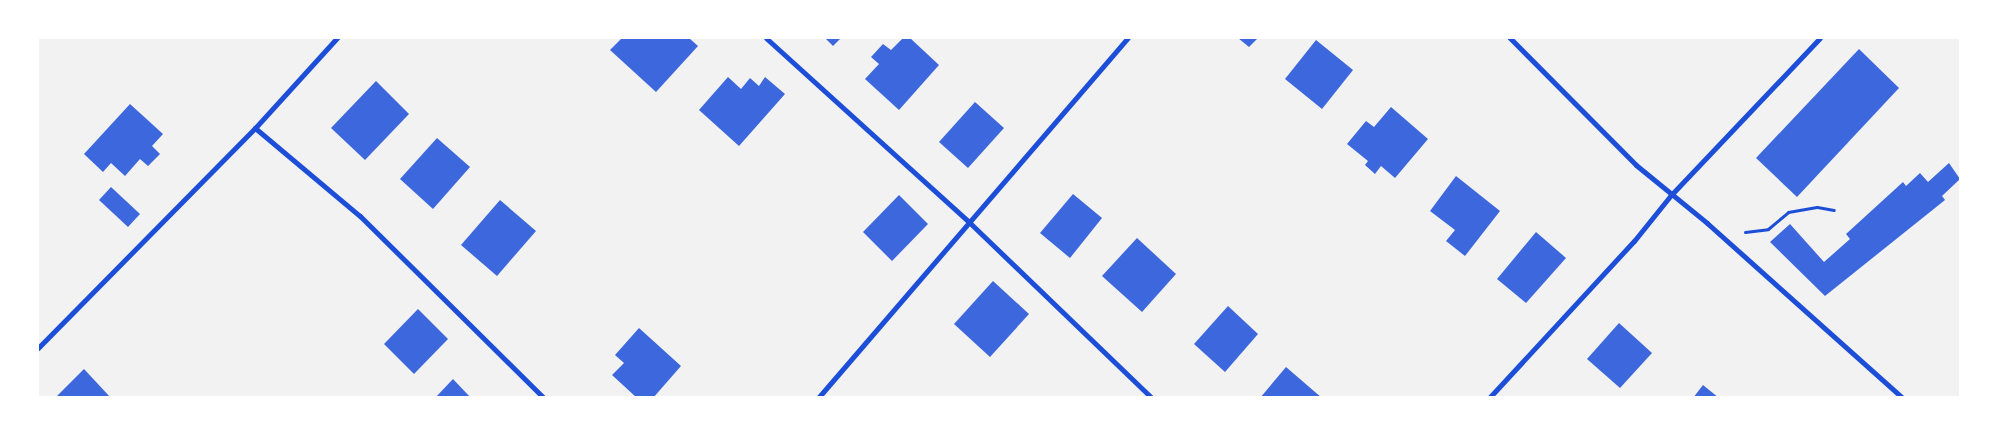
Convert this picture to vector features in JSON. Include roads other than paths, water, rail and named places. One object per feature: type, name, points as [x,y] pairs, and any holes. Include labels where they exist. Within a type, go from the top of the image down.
[{"type":"street","points":[[38,348],[255,128],[337,38]]},
{"type":"street","points":[[766,38],[970,223],[1152,398]]},
{"type":"street","points":[[818,398],[1128,38]]},
{"type":"street","points":[[1510,38],[1636,164],[1725,239],[1903,398]]},
{"type":"street","points":[[1489,398],[1634,241],[1671,195],[1820,38]]},
{"type":"street","points":[[255,128],[360,216],[544,398]]}]
